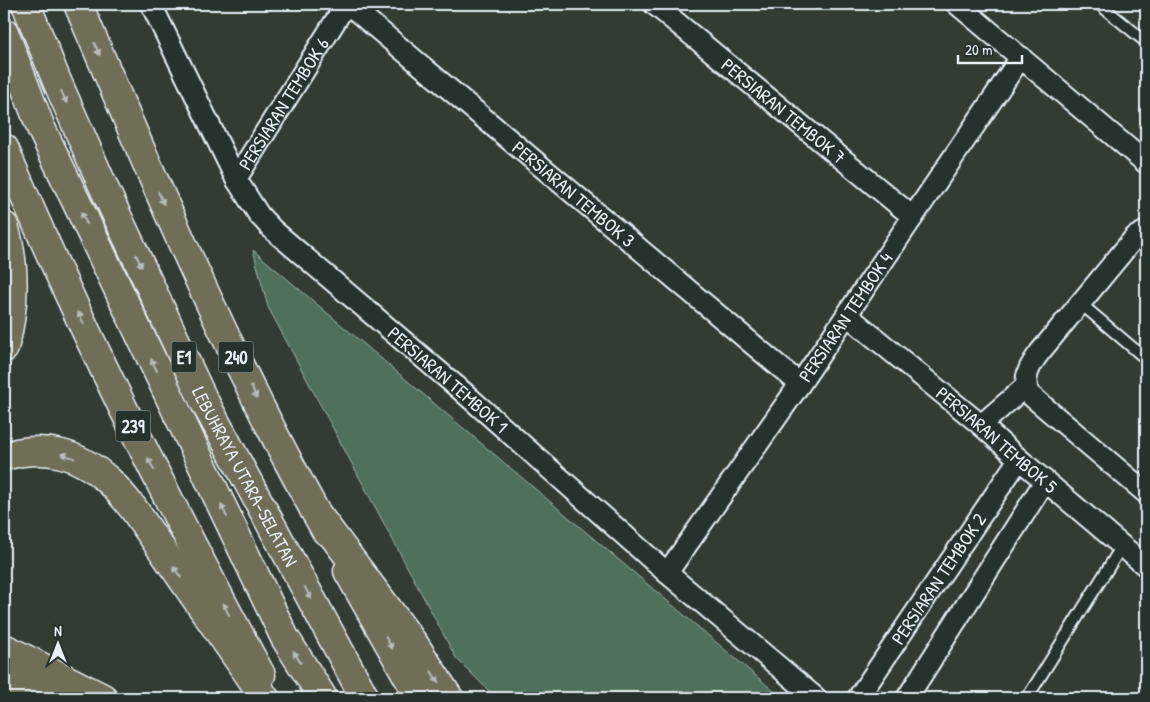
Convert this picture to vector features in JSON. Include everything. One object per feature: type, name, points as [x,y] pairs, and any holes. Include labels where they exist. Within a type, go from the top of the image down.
[{"type":"main road","name":"LEBUHRAYA UTARA–SELATAN","points":[[26,4],[56,79],[104,188],[203,399],[364,698]]},
{"type":"main road","name":"240","points":[[78,4],[165,207],[240,366],[314,510],[420,698]]},
{"type":"main road","name":"LEBUHRAYA UTARA–SELATAN","points":[[4,32],[41,128],[95,243],[285,638],[322,698]]},
{"type":"main road","name":"239","points":[[4,148],[36,224],[141,443],[273,698]]},
{"type":"main road","points":[[4,226],[8,238],[12,267],[11,314],[4,348]]},
{"type":"main road","points":[[4,456],[23,451],[53,451],[84,462],[110,481],[132,508],[265,698]]},
{"type":"main road","points":[[314,510],[414,644],[449,698]]},
{"type":"main road","points":[[4,648],[103,698]]},
{"type":"main road","points":[[4,678],[46,698]]},
{"type":"street","name":"PERSIARAN TEMBOK 1","points":[[150,4],[236,179],[260,215],[274,230],[462,391],[667,573],[816,698]]},
{"type":"street","name":"PERSIARAN TEMBOK 6","points":[[236,179],[347,4]]},
{"type":"street","name":"PERSIARAN TEMBOK 3","points":[[347,4],[800,384]]},
{"type":"street","name":"PERSIARAN TEMBOK 7","points":[[654,4],[913,217]]},
{"type":"street","points":[[957,4],[1146,163]]},
{"type":"street","name":"PERSIARAN TEMBOK 4","points":[[667,573],[800,384],[1021,57]]},
{"type":"street","points":[[1146,232],[1135,237],[1080,303],[1030,365],[1026,377],[1026,386],[1029,394],[1146,493]]},
{"type":"street","name":"PERSIARAN TEMBOK 5","points":[[847,315],[981,425],[1146,566]]},
{"type":"street","points":[[981,425],[1026,386]]},
{"type":"street","name":"PERSIARAN TEMBOK 2","points":[[858,698],[1019,459]]},
{"type":"street","points":[[907,698],[1045,481]]},
{"type":"lane","points":[[1099,4],[1146,42]]},
{"type":"lane","points":[[1080,303],[1146,359]]},
{"type":"lane","points":[[1028,698],[1122,546]]},
{"type":"green space","points":[[253,250],[782,698],[496,698],[456,658],[268,307]]}]
